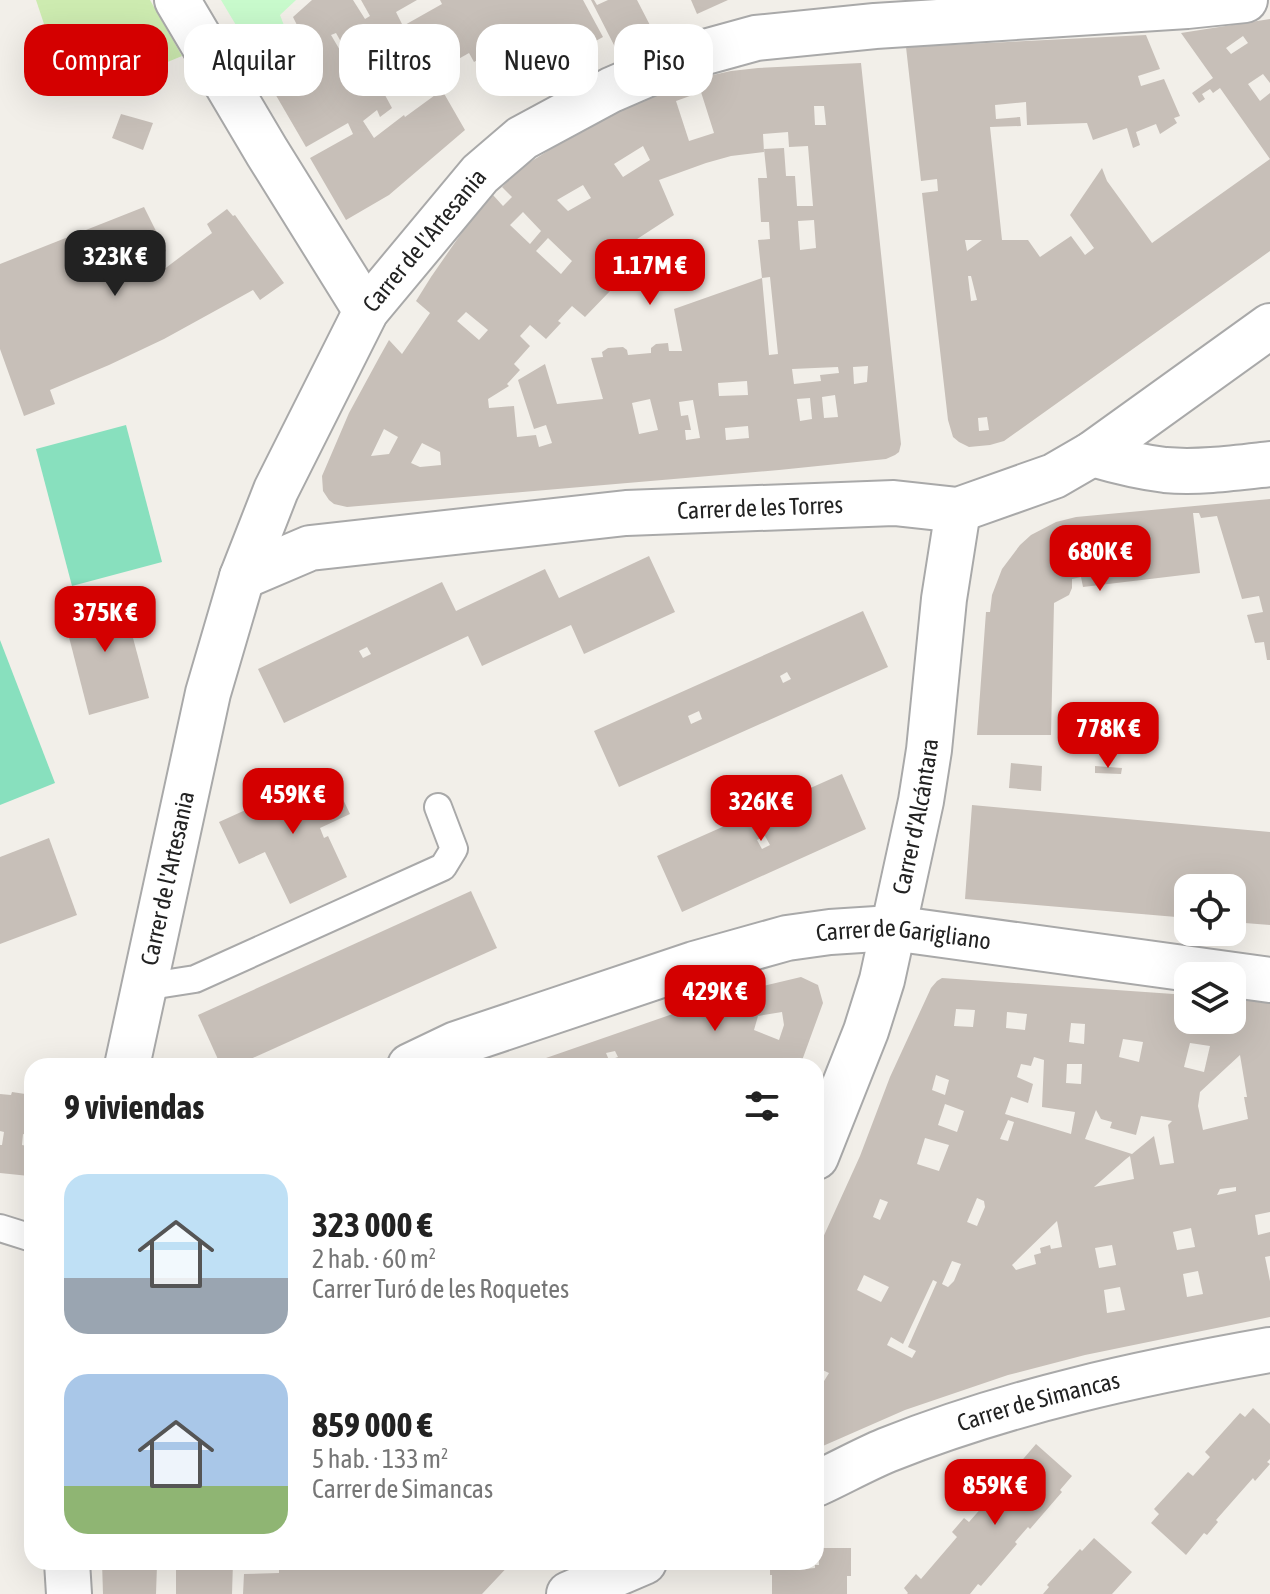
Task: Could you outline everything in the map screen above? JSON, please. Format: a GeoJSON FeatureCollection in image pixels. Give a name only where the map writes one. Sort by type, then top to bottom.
{"type":"FeatureCollection","features":[{"type":"Feature","properties":{"kind":"street"},"geometry":{"type":"LineString","coordinates":[[177,0],[366,311]]}},
{"type":"Feature","properties":{"kind":"street","name":"Carrer de l'Artesania"},"geometry":{"type":"LineString","coordinates":[[129,1058],[208,693],[242,577],[276,490],[366,311],[480,174],[522,138],[611,90],[687,57],[756,38],[1245,0]]}},
{"type":"Feature","properties":{"kind":"street","name":"Carrer de les Torres"},"geometry":{"type":"LineString","coordinates":[[242,577],[310,548],[626,513],[894,503],[958,510],[1054,476],[1092,454],[1270,326]]}},
{"type":"Feature","properties":{"kind":"street"},"geometry":{"type":"LineString","coordinates":[[1092,454],[1130,465],[1167,470],[1270,464]]}},
{"type":"Feature","properties":{"kind":"street","name":"Carrer d'Alcántara"},"geometry":{"type":"LineString","coordinates":[[824,1137],[866,1031],[882,980],[923,789],[944,599],[958,510]]}},
{"type":"Feature","properties":{"kind":"street","name":"Carrer de Garigliano"},"geometry":{"type":"LineString","coordinates":[[427,1058],[456,1044],[694,964],[787,938],[830,932],[892,928],[1270,980]]}},
{"type":"Feature","properties":{"kind":"street","name":"Carrer de Simancas"},"geometry":{"type":"LineString","coordinates":[[824,1480],[885,1451],[982,1417],[1068,1392],[1270,1350]]}},
{"type":"Feature","properties":{"kind":"street"},"geometry":{"type":"LineString","coordinates":[[68,1570],[69,1594]]}},
{"type":"Feature","properties":{"kind":"street"},"geometry":{"type":"LineString","coordinates":[[555,1594],[572,1570]]}},
{"type":"Feature","properties":{"kind":"street"},"geometry":{"type":"LineString","coordinates":[[569,1594],[625,1570]]}},
{"type":"Feature","properties":{"kind":"lane"},"geometry":{"type":"LineString","coordinates":[[145,984],[195,979],[443,867],[454,849],[438,807]]}},
{"type":"Feature","properties":{"kind":"lane"},"geometry":{"type":"LineString","coordinates":[[1,1233],[24,1237]]}},
{"type":"Feature","properties":{"kind":"green space"},"geometry":{"type":"Polygon","coordinates":[[[36,0],[150,0],[164,24],[44,24],[36,0]]]}},
{"type":"Feature","properties":{"kind":"green space"},"geometry":{"type":"Polygon","coordinates":[[[221,0],[296,0],[280,15],[283,24],[235,24],[221,0]]]}},
{"type":"Feature","properties":{"kind":"green space"},"geometry":{"type":"Polygon","coordinates":[[[168,32],[182,56],[168,62],[168,32]]]}},
{"type":"Feature","properties":{"kind":"green space"},"geometry":{"type":"Polygon","coordinates":[[[126,425],[162,562],[72,586],[36,449],[126,425]]]}},
{"type":"Feature","properties":{"kind":"green space"},"geometry":{"type":"Polygon","coordinates":[[[0,640],[55,783],[0,805],[0,640]]]}},
{"type":"Feature","properties":{"kind":"building"},"geometry":{"type":"Polygon","coordinates":[[[312,0],[353,0],[365,19],[370,16],[361,0],[417,0],[396,12],[402,24],[339,24],[339,38],[336,33],[331,35],[339,49],[339,96],[386,96],[392,108],[380,117],[377,110],[363,121],[374,138],[434,96],[445,96],[465,130],[389,195],[346,220],[310,158],[353,134],[348,123],[306,147],[276,96],[323,96],[323,24],[296,24],[293,17],[312,0]]]}},
{"type":"Feature","properties":{"kind":"building"},"geometry":{"type":"Polygon","coordinates":[[[440,0],[583,0],[596,24],[476,24],[476,61],[469,53],[460,58],[460,24],[407,24],[442,4],[440,0]]]}},
{"type":"Feature","properties":{"kind":"building"},"geometry":{"type":"Polygon","coordinates":[[[591,0],[597,5],[608,0],[637,0],[649,24],[614,24],[614,45],[591,0]]]}},
{"type":"Feature","properties":{"kind":"building"},"geometry":{"type":"Polygon","coordinates":[[[691,0],[728,0],[697,14],[691,0]]]}},
{"type":"Feature","properties":{"kind":"building"},"geometry":{"type":"Polygon","coordinates":[[[1270,19],[1270,83],[1263,74],[1248,84],[1260,101],[1270,93],[1270,159],[1220,88],[1213,93],[1210,89],[1202,94],[1205,99],[1199,103],[1192,93],[1213,78],[1181,33],[1270,19]],[[1243,36],[1226,48],[1231,54],[1248,43],[1243,36]]]}},
{"type":"Feature","properties":{"kind":"building"},"geometry":{"type":"Polygon","coordinates":[[[1146,35],[1160,69],[1138,76],[1141,86],[1164,79],[1180,116],[1174,118],[1177,123],[1160,134],[1156,124],[1136,132],[1140,145],[1133,148],[1127,128],[1093,140],[1087,123],[1027,125],[1026,102],[995,105],[996,119],[1020,117],[1021,126],[990,127],[1002,240],[1028,240],[1040,257],[1071,236],[1085,255],[1094,248],[1070,215],[1102,168],[1107,181],[1152,243],[1270,159],[1270,251],[1004,441],[969,447],[959,442],[953,437],[948,420],[922,193],[938,191],[937,179],[921,181],[906,47],[1146,35]],[[965,240],[967,251],[982,240],[965,240]],[[968,276],[971,301],[977,300],[971,276],[968,276]],[[987,417],[978,418],[979,431],[989,430],[987,417]]]}},
{"type":"Feature","properties":{"kind":"building"},"geometry":{"type":"Polygon","coordinates":[[[861,63],[901,444],[899,452],[886,459],[779,470],[347,507],[329,500],[323,491],[322,476],[349,413],[389,340],[402,354],[430,313],[416,301],[465,228],[493,195],[503,206],[512,197],[502,187],[524,166],[623,103],[642,96],[690,96],[676,101],[689,141],[714,133],[702,96],[713,96],[713,75],[731,71],[861,63]],[[814,106],[815,125],[826,125],[824,106],[814,106]],[[788,132],[763,134],[764,152],[731,156],[659,180],[674,215],[611,256],[615,260],[599,277],[611,290],[585,317],[572,306],[546,339],[530,325],[520,336],[530,346],[514,364],[520,370],[507,384],[509,386],[488,399],[489,408],[514,406],[517,437],[536,435],[539,447],[552,443],[546,425],[534,429],[518,380],[545,364],[557,404],[603,399],[591,358],[603,357],[602,352],[608,348],[623,347],[628,355],[651,353],[651,348],[656,344],[668,343],[669,351],[682,351],[674,309],[762,278],[758,240],[770,239],[769,222],[761,222],[758,178],[767,178],[764,149],[784,148],[786,176],[795,176],[797,206],[813,206],[808,146],[789,147],[788,132]],[[643,146],[614,164],[623,177],[650,160],[643,146]],[[583,185],[557,200],[568,211],[591,198],[583,185]],[[523,212],[510,225],[530,244],[541,231],[523,212]],[[814,220],[798,221],[800,250],[816,248],[814,220]],[[548,238],[536,251],[561,274],[572,261],[548,238]],[[770,277],[762,278],[769,355],[778,354],[770,277]],[[466,312],[457,321],[479,340],[488,330],[466,312]],[[868,366],[853,367],[854,384],[867,382],[868,366]],[[838,367],[792,369],[794,384],[821,381],[820,375],[839,373],[838,367]],[[747,381],[718,383],[719,396],[748,395],[747,381]],[[835,395],[822,397],[824,418],[838,417],[835,395]],[[810,398],[797,399],[800,421],[812,419],[810,398]],[[650,399],[632,403],[639,434],[658,430],[650,399]],[[693,400],[679,402],[681,416],[688,415],[691,430],[685,430],[686,440],[700,438],[693,400]],[[748,426],[725,428],[726,440],[749,438],[748,426]],[[384,429],[371,456],[389,454],[398,437],[384,429]],[[422,443],[411,463],[420,467],[441,465],[440,452],[422,443]]]}},
{"type":"Feature","properties":{"kind":"building"},"geometry":{"type":"Polygon","coordinates":[[[121,114],[153,123],[143,150],[112,138],[121,114]]]}},
{"type":"Feature","properties":{"kind":"building"},"geometry":{"type":"Polygon","coordinates":[[[144,207],[166,251],[155,257],[163,270],[212,233],[207,224],[227,209],[235,215],[284,283],[260,300],[253,290],[164,339],[50,390],[55,404],[24,416],[0,349],[0,264],[144,207]]]}},
{"type":"Feature","properties":{"kind":"building"},"geometry":{"type":"Polygon","coordinates":[[[1270,499],[1270,660],[1267,660],[1264,642],[1255,643],[1247,615],[1263,612],[1259,596],[1242,599],[1217,516],[1201,518],[1199,513],[1193,513],[1200,573],[1083,587],[1081,577],[1072,579],[1069,595],[1054,603],[1051,735],[977,735],[986,612],[990,612],[992,595],[1002,569],[1031,535],[1056,522],[1076,517],[1270,499]]]}},
{"type":"Feature","properties":{"kind":"building"},"geometry":{"type":"Polygon","coordinates":[[[649,556],[675,612],[584,654],[571,625],[482,666],[468,636],[284,723],[258,669],[442,582],[456,611],[545,569],[559,598],[649,556]],[[367,647],[359,651],[363,658],[371,654],[367,647]]]}},
{"type":"Feature","properties":{"kind":"building"},"geometry":{"type":"Polygon","coordinates":[[[121,593],[149,698],[89,715],[62,610],[121,593]]]}},
{"type":"Feature","properties":{"kind":"building"},"geometry":{"type":"Polygon","coordinates":[[[863,611],[888,667],[619,787],[594,731],[863,611]],[[787,672],[780,676],[783,683],[791,679],[787,672]],[[699,711],[688,716],[691,724],[702,719],[699,711]]]}},
{"type":"Feature","properties":{"kind":"building"},"geometry":{"type":"Polygon","coordinates":[[[1011,763],[1042,766],[1041,791],[1009,788],[1011,763]]]}},
{"type":"Feature","properties":{"kind":"building"},"geometry":{"type":"Polygon","coordinates":[[[1095,766],[1122,768],[1121,774],[1095,773],[1095,766]]]}},
{"type":"Feature","properties":{"kind":"building"},"geometry":{"type":"Polygon","coordinates":[[[330,772],[350,814],[320,828],[324,838],[328,836],[347,877],[290,904],[265,852],[239,864],[219,822],[330,772]]]}},
{"type":"Feature","properties":{"kind":"building"},"geometry":{"type":"Polygon","coordinates":[[[842,774],[866,829],[682,912],[657,856],[842,774]],[[765,836],[757,840],[762,849],[770,845],[765,836]]]}},
{"type":"Feature","properties":{"kind":"building"},"geometry":{"type":"Polygon","coordinates":[[[972,805],[1270,832],[1270,925],[1246,923],[1246,874],[1174,874],[1174,917],[965,899],[972,805]]]}},
{"type":"Feature","properties":{"kind":"building"},"geometry":{"type":"Polygon","coordinates":[[[49,838],[77,915],[0,944],[0,857],[49,838]]]}},
{"type":"Feature","properties":{"kind":"building"},"geometry":{"type":"Polygon","coordinates":[[[471,891],[497,948],[253,1058],[217,1058],[198,1015],[471,891]]]}},
{"type":"Feature","properties":{"kind":"building"},"geometry":{"type":"Polygon","coordinates":[[[801,977],[818,985],[823,1003],[803,1058],[615,1058],[618,1057],[615,1051],[606,1053],[608,1058],[546,1058],[733,993],[801,977]],[[782,1012],[758,1016],[754,1030],[779,1040],[784,1025],[782,1012]]]}},
{"type":"Feature","properties":{"kind":"building"},"geometry":{"type":"Polygon","coordinates":[[[942,978],[1174,994],[1174,1034],[1246,1034],[1246,999],[1270,1000],[1270,1212],[1255,1215],[1258,1235],[1270,1232],[1270,1256],[1265,1257],[1270,1281],[1270,1317],[1085,1355],[1008,1375],[905,1410],[824,1445],[824,1381],[829,1373],[824,1371],[824,1235],[860,1156],[890,1077],[931,988],[942,978]],[[956,1009],[954,1026],[973,1027],[975,1010],[956,1009]],[[1007,1012],[1006,1028],[1025,1030],[1027,1014],[1007,1012]],[[1071,1023],[1069,1042],[1084,1044],[1085,1024],[1071,1023]],[[1123,1039],[1119,1057],[1139,1062],[1143,1042],[1123,1039]],[[1190,1043],[1184,1067],[1204,1072],[1210,1046],[1190,1043]],[[1240,1055],[1200,1092],[1198,1106],[1203,1130],[1248,1119],[1240,1055]],[[1034,1057],[1031,1066],[1021,1064],[1017,1077],[1033,1084],[1028,1103],[1011,1097],[1005,1114],[1071,1134],[1075,1112],[1042,1107],[1044,1060],[1034,1057]],[[1067,1064],[1066,1083],[1081,1084],[1082,1064],[1067,1064]],[[936,1075],[932,1090],[945,1095],[949,1080],[936,1075]],[[945,1104],[938,1125],[957,1132],[964,1111],[945,1104]],[[1096,1110],[1085,1139],[1132,1154],[1154,1136],[1160,1165],[1174,1163],[1168,1125],[1172,1121],[1141,1116],[1136,1135],[1110,1128],[1112,1122],[1101,1119],[1096,1110]],[[1008,1120],[1000,1139],[1008,1141],[1014,1122],[1008,1120]],[[925,1138],[917,1164],[939,1171],[949,1145],[925,1138]],[[1130,1156],[1126,1159],[1094,1187],[1134,1179],[1130,1156]],[[1236,1187],[1220,1189],[1217,1195],[1236,1191],[1236,1187]],[[977,1198],[967,1222],[977,1226],[985,1207],[984,1201],[977,1198]],[[880,1199],[873,1217],[880,1220],[888,1202],[880,1199]],[[1057,1221],[1012,1265],[1016,1270],[1036,1264],[1034,1255],[1041,1253],[1040,1248],[1050,1245],[1051,1249],[1062,1247],[1057,1221]],[[1191,1228],[1173,1232],[1177,1250],[1195,1247],[1191,1228]],[[1112,1245],[1095,1248],[1099,1268],[1116,1265],[1112,1245]],[[952,1261],[942,1284],[948,1287],[961,1264],[952,1261]],[[1198,1271],[1183,1274],[1187,1297],[1203,1294],[1198,1271]],[[864,1275],[857,1290],[881,1302],[889,1287],[864,1275]],[[933,1280],[903,1344],[891,1337],[887,1345],[912,1358],[916,1351],[908,1347],[937,1282],[933,1280]],[[1120,1287],[1104,1290],[1107,1313],[1125,1310],[1120,1287]]]}},
{"type":"Feature","properties":{"kind":"building"},"geometry":{"type":"Polygon","coordinates":[[[12,1092],[24,1094],[24,1175],[0,1173],[0,1145],[4,1132],[0,1131],[0,1094],[11,1095],[12,1092]]]}},
{"type":"Feature","properties":{"kind":"building"},"geometry":{"type":"Polygon","coordinates":[[[1253,1408],[1270,1424],[1270,1459],[1267,1462],[1270,1464],[1255,1481],[1253,1478],[1216,1520],[1218,1522],[1207,1535],[1204,1533],[1186,1555],[1151,1523],[1159,1514],[1154,1509],[1188,1472],[1193,1476],[1210,1457],[1205,1452],[1240,1413],[1245,1417],[1253,1408]]]}},
{"type":"Feature","properties":{"kind":"building"},"geometry":{"type":"Polygon","coordinates":[[[1036,1444],[1072,1476],[1060,1490],[1062,1492],[1015,1542],[1017,1544],[981,1586],[978,1584],[970,1594],[907,1594],[904,1588],[916,1574],[921,1579],[957,1537],[952,1532],[964,1518],[969,1522],[1007,1479],[1001,1475],[1014,1461],[1018,1465],[1036,1444]]]}},
{"type":"Feature","properties":{"kind":"building"},"geometry":{"type":"Polygon","coordinates":[[[1094,1538],[1132,1572],[1112,1594],[1043,1594],[1049,1587],[1047,1585],[1094,1538]]]}},
{"type":"Feature","properties":{"kind":"building"},"geometry":{"type":"Polygon","coordinates":[[[824,1548],[851,1548],[851,1576],[847,1576],[847,1594],[772,1594],[770,1570],[824,1570],[824,1548]]]}},
{"type":"Feature","properties":{"kind":"building"},"geometry":{"type":"Polygon","coordinates":[[[102,1570],[157,1570],[156,1594],[103,1594],[102,1570]]]}},
{"type":"Feature","properties":{"kind":"building"},"geometry":{"type":"Polygon","coordinates":[[[176,1570],[233,1570],[232,1594],[176,1594],[176,1570]]]}},
{"type":"Feature","properties":{"kind":"building"},"geometry":{"type":"Polygon","coordinates":[[[279,1570],[504,1570],[482,1594],[243,1594],[244,1574],[279,1573],[279,1570]]]}}]}
